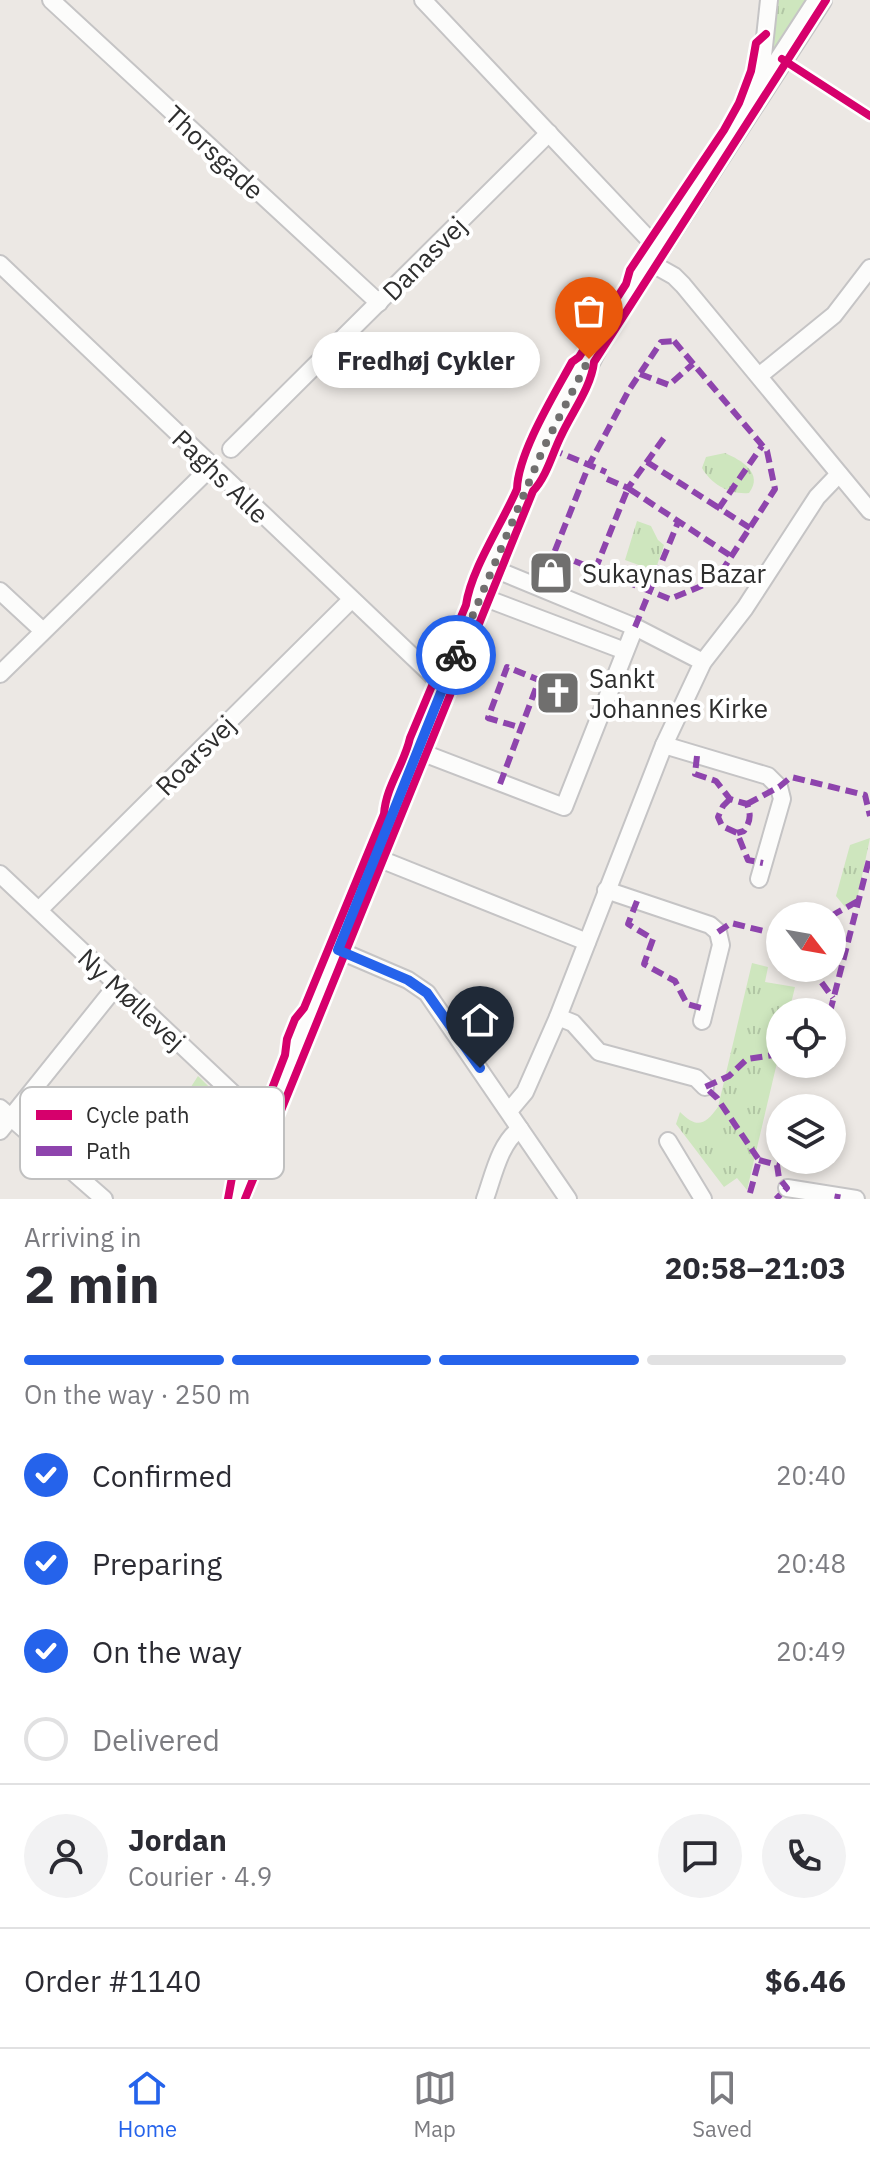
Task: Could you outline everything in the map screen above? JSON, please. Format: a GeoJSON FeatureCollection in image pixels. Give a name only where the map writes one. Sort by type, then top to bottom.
{"type":"FeatureCollection","features":[{"type":"Feature","properties":{"kind":"street","name":"Thorsgade"},"geometry":{"type":"LineString","coordinates":[[51,0],[379,303]]}},
{"type":"Feature","properties":{"kind":"street"},"geometry":{"type":"LineString","coordinates":[[423,0],[549,133],[683,285],[870,511]]}},
{"type":"Feature","properties":{"kind":"street"},"geometry":{"type":"LineString","coordinates":[[751,105],[763,56],[769,0]]}},
{"type":"Feature","properties":{"kind":"street"},"geometry":{"type":"LineString","coordinates":[[281,1087],[480,596],[544,447],[599,341],[820,0]]}},
{"type":"Feature","properties":{"kind":"street","name":"Danasvej"},"geometry":{"type":"LineString","coordinates":[[231,449],[549,133]]}},
{"type":"Feature","properties":{"kind":"street","name":"Paghs Alle"},"geometry":{"type":"LineString","coordinates":[[0,264],[433,676],[448,678]]}},
{"type":"Feature","properties":{"kind":"street"},"geometry":{"type":"LineString","coordinates":[[759,376],[834,315],[870,268]]}},
{"type":"Feature","properties":{"kind":"street"},"geometry":{"type":"LineString","coordinates":[[0,674],[211,467]]}},
{"type":"Feature","properties":{"kind":"street"},"geometry":{"type":"LineString","coordinates":[[509,1111],[525,1092],[558,1017],[664,745],[703,662],[745,608],[817,497],[839,474]]}},
{"type":"Feature","properties":{"kind":"street"},"geometry":{"type":"LineString","coordinates":[[492,568],[635,627],[703,662]]}},
{"type":"Feature","properties":{"kind":"street"},"geometry":{"type":"LineString","coordinates":[[0,591],[43,631]]}},
{"type":"Feature","properties":{"kind":"street"},"geometry":{"type":"LineString","coordinates":[[480,596],[625,651]]}},
{"type":"Feature","properties":{"kind":"street","name":"Roarsvej"},"geometry":{"type":"LineString","coordinates":[[39,910],[351,600]]}},
{"type":"Feature","properties":{"kind":"street"},"geometry":{"type":"LineString","coordinates":[[418,751],[564,807],[635,627]]}},
{"type":"Feature","properties":{"kind":"street"},"geometry":{"type":"LineString","coordinates":[[664,745],[768,776],[779,787],[782,799],[759,879]]}},
{"type":"Feature","properties":{"kind":"street"},"geometry":{"type":"LineString","coordinates":[[375,857],[587,942]]}},
{"type":"Feature","properties":{"kind":"street","name":"Ny Møllevej"},"geometry":{"type":"LineString","coordinates":[[0,874],[226,1087]]}},
{"type":"Feature","properties":{"kind":"street"},"geometry":{"type":"LineString","coordinates":[[606,890],[710,925],[718,932],[721,945],[702,1021]]}},
{"type":"Feature","properties":{"kind":"street"},"geometry":{"type":"LineString","coordinates":[[338,950],[408,980],[427,993],[568,1199]]}},
{"type":"Feature","properties":{"kind":"street"},"geometry":{"type":"LineString","coordinates":[[30,1087],[117,985]]}},
{"type":"Feature","properties":{"kind":"street"},"geometry":{"type":"LineString","coordinates":[[558,1017],[573,1023],[599,1052],[696,1078],[705,1087]]}},
{"type":"Feature","properties":{"kind":"street"},"geometry":{"type":"LineString","coordinates":[[20,1099],[4,1118],[20,1131]]}},
{"type":"Feature","properties":{"kind":"street"},"geometry":{"type":"LineString","coordinates":[[485,1199],[504,1150],[513,1133],[520,1129]]}},
{"type":"Feature","properties":{"kind":"street"},"geometry":{"type":"LineString","coordinates":[[668,1141],[703,1199]]}},
{"type":"Feature","properties":{"kind":"street"},"geometry":{"type":"LineString","coordinates":[[79,1179],[104,1199]]}},
{"type":"Feature","properties":{"kind":"street"},"geometry":{"type":"LineString","coordinates":[[238,1199],[246,1179]]}},
{"type":"Feature","properties":{"kind":"street"},"geometry":{"type":"LineString","coordinates":[[787,1188],[856,1199]]}},
{"type":"Feature","properties":{"kind":"green space"},"geometry":{"type":"Polygon","coordinates":[[[775,0],[815,0],[778,56],[774,48],[775,0]]]}},
{"type":"Feature","properties":{"kind":"green space"},"geometry":{"type":"Polygon","coordinates":[[[725,453],[744,463],[752,473],[753,486],[749,493],[722,487],[710,479],[702,468],[706,457],[725,453]]]}},
{"type":"Feature","properties":{"kind":"green space"},"geometry":{"type":"Polygon","coordinates":[[[637,521],[651,526],[664,545],[655,571],[625,560],[637,521]]]}},
{"type":"Feature","properties":{"kind":"green space"},"geometry":{"type":"Polygon","coordinates":[[[870,838],[857,900],[846,906],[846,902],[841,902],[836,896],[850,845],[870,838]]]}},
{"type":"Feature","properties":{"kind":"green space"},"geometry":{"type":"Polygon","coordinates":[[[752,963],[766,966],[765,982],[795,987],[792,998],[766,998],[766,1078],[773,1078],[770,1094],[766,1094],[766,1109],[747,1190],[737,1178],[724,1187],[676,1124],[680,1112],[691,1121],[700,1123],[718,1107],[752,963]]]}},
{"type":"Feature","properties":{"kind":"green space"},"geometry":{"type":"Polygon","coordinates":[[[198,1076],[209,1087],[191,1087],[198,1076]]]}},
{"type":"Feature","properties":{"kind":"marked path"},"geometry":{"type":"LineString","coordinates":[[674,341],[767,451],[775,489],[716,580],[670,599],[554,553],[589,465],[629,390],[661,342],[674,341]]}},
{"type":"Feature","properties":{"kind":"marked path"},"geometry":{"type":"LineString","coordinates":[[640,374],[669,385],[693,364]]}},
{"type":"Feature","properties":{"kind":"marked path"},"geometry":{"type":"LineString","coordinates":[[607,479],[628,488],[664,438]]}},
{"type":"Feature","properties":{"kind":"marked path"},"geometry":{"type":"LineString","coordinates":[[750,528],[719,508],[762,446]]}},
{"type":"Feature","properties":{"kind":"marked path"},"geometry":{"type":"LineString","coordinates":[[551,449],[606,472]]}},
{"type":"Feature","properties":{"kind":"marked path"},"geometry":{"type":"LineString","coordinates":[[647,462],[719,508]]}},
{"type":"Feature","properties":{"kind":"marked path"},"geometry":{"type":"LineString","coordinates":[[595,570],[628,488],[731,556]]}},
{"type":"Feature","properties":{"kind":"marked path"},"geometry":{"type":"LineString","coordinates":[[635,627],[679,520]]}},
{"type":"Feature","properties":{"kind":"marked path"},"geometry":{"type":"LineString","coordinates":[[500,784],[539,680],[507,667],[488,718],[522,728]]}},
{"type":"Feature","properties":{"kind":"marked path"},"geometry":{"type":"LineString","coordinates":[[697,756],[695,774],[716,781],[730,799],[747,804],[749,821],[744,831],[737,833]]}},
{"type":"Feature","properties":{"kind":"marked path"},"geometry":{"type":"LineString","coordinates":[[747,804],[791,777],[865,795],[870,816]]}},
{"type":"Feature","properties":{"kind":"marked path"},"geometry":{"type":"LineString","coordinates":[[730,799],[718,817],[722,826],[737,833],[748,860],[763,863]]}},
{"type":"Feature","properties":{"kind":"marked path"},"geometry":{"type":"LineString","coordinates":[[834,998],[870,856]]}},
{"type":"Feature","properties":{"kind":"marked path"},"geometry":{"type":"LineString","coordinates":[[637,901],[628,924],[653,939],[644,964],[675,981],[687,1004],[705,1009]]}},
{"type":"Feature","properties":{"kind":"marked path"},"geometry":{"type":"LineString","coordinates":[[846,908],[858,901]]}},
{"type":"Feature","properties":{"kind":"marked path"},"geometry":{"type":"LineString","coordinates":[[718,932],[731,923],[766,932]]}},
{"type":"Feature","properties":{"kind":"marked path"},"geometry":{"type":"LineString","coordinates":[[821,982],[833,998]]}},
{"type":"Feature","properties":{"kind":"marked path"},"geometry":{"type":"LineString","coordinates":[[750,1193],[759,1160],[717,1098],[705,1087],[729,1076],[747,1059],[766,1056]]}},
{"type":"Feature","properties":{"kind":"marked path"},"geometry":{"type":"LineString","coordinates":[[759,1160],[777,1165],[779,1178],[787,1188],[776,1199]]}},
{"type":"Feature","properties":{"kind":"marked path"},"geometry":{"type":"LineString","coordinates":[[837,1199],[838,1194]]}},
{"type":"Feature","properties":{"kind":"cycle path"},"geometry":{"type":"LineString","coordinates":[[284,1103],[533,491],[546,472],[585,391],[594,362],[826,0]]}},
{"type":"Feature","properties":{"kind":"cycle path"},"geometry":{"type":"LineString","coordinates":[[273,1087],[285,1055],[287,1039],[295,1019],[304,1008],[384,814],[392,785],[466,605],[474,577],[517,489],[530,442],[572,362],[579,357],[626,284],[630,270],[724,130],[739,103],[751,71],[756,43],[766,34]]}},
{"type":"Feature","properties":{"kind":"cycle path"},"geometry":{"type":"LineString","coordinates":[[782,59],[870,116]]}},
{"type":"Feature","properties":{"kind":"cycle path"},"geometry":{"type":"LineString","coordinates":[[228,1199],[232,1179]]}},
{"type":"Feature","properties":{"kind":"cycle path"},"geometry":{"type":"LineString","coordinates":[[245,1199],[253,1179]]}},
{"type":"Feature","properties":{"kind":"way so far"},"geometry":{"type":"LineString","coordinates":[[456,655],[544,447],[589,359]]}},
{"type":"Feature","properties":{"kind":"place","name":"Fredhøj Cykler"},"geometry":{"type":"Point","coordinates":[589,359]}},
{"type":"Feature","properties":{"kind":"place","name":"Sukaynas Bazar"},"geometry":{"type":"Point","coordinates":[551,573]}},
{"type":"Feature","properties":{"kind":"place","name":"Sankt Johannes Kirke"},"geometry":{"type":"Point","coordinates":[558,693]}},
{"type":"Feature","properties":{"kind":"route"},"geometry":{"type":"LineString","coordinates":[[456,655],[338,950],[408,980],[427,993],[480,1068]]}}]}
